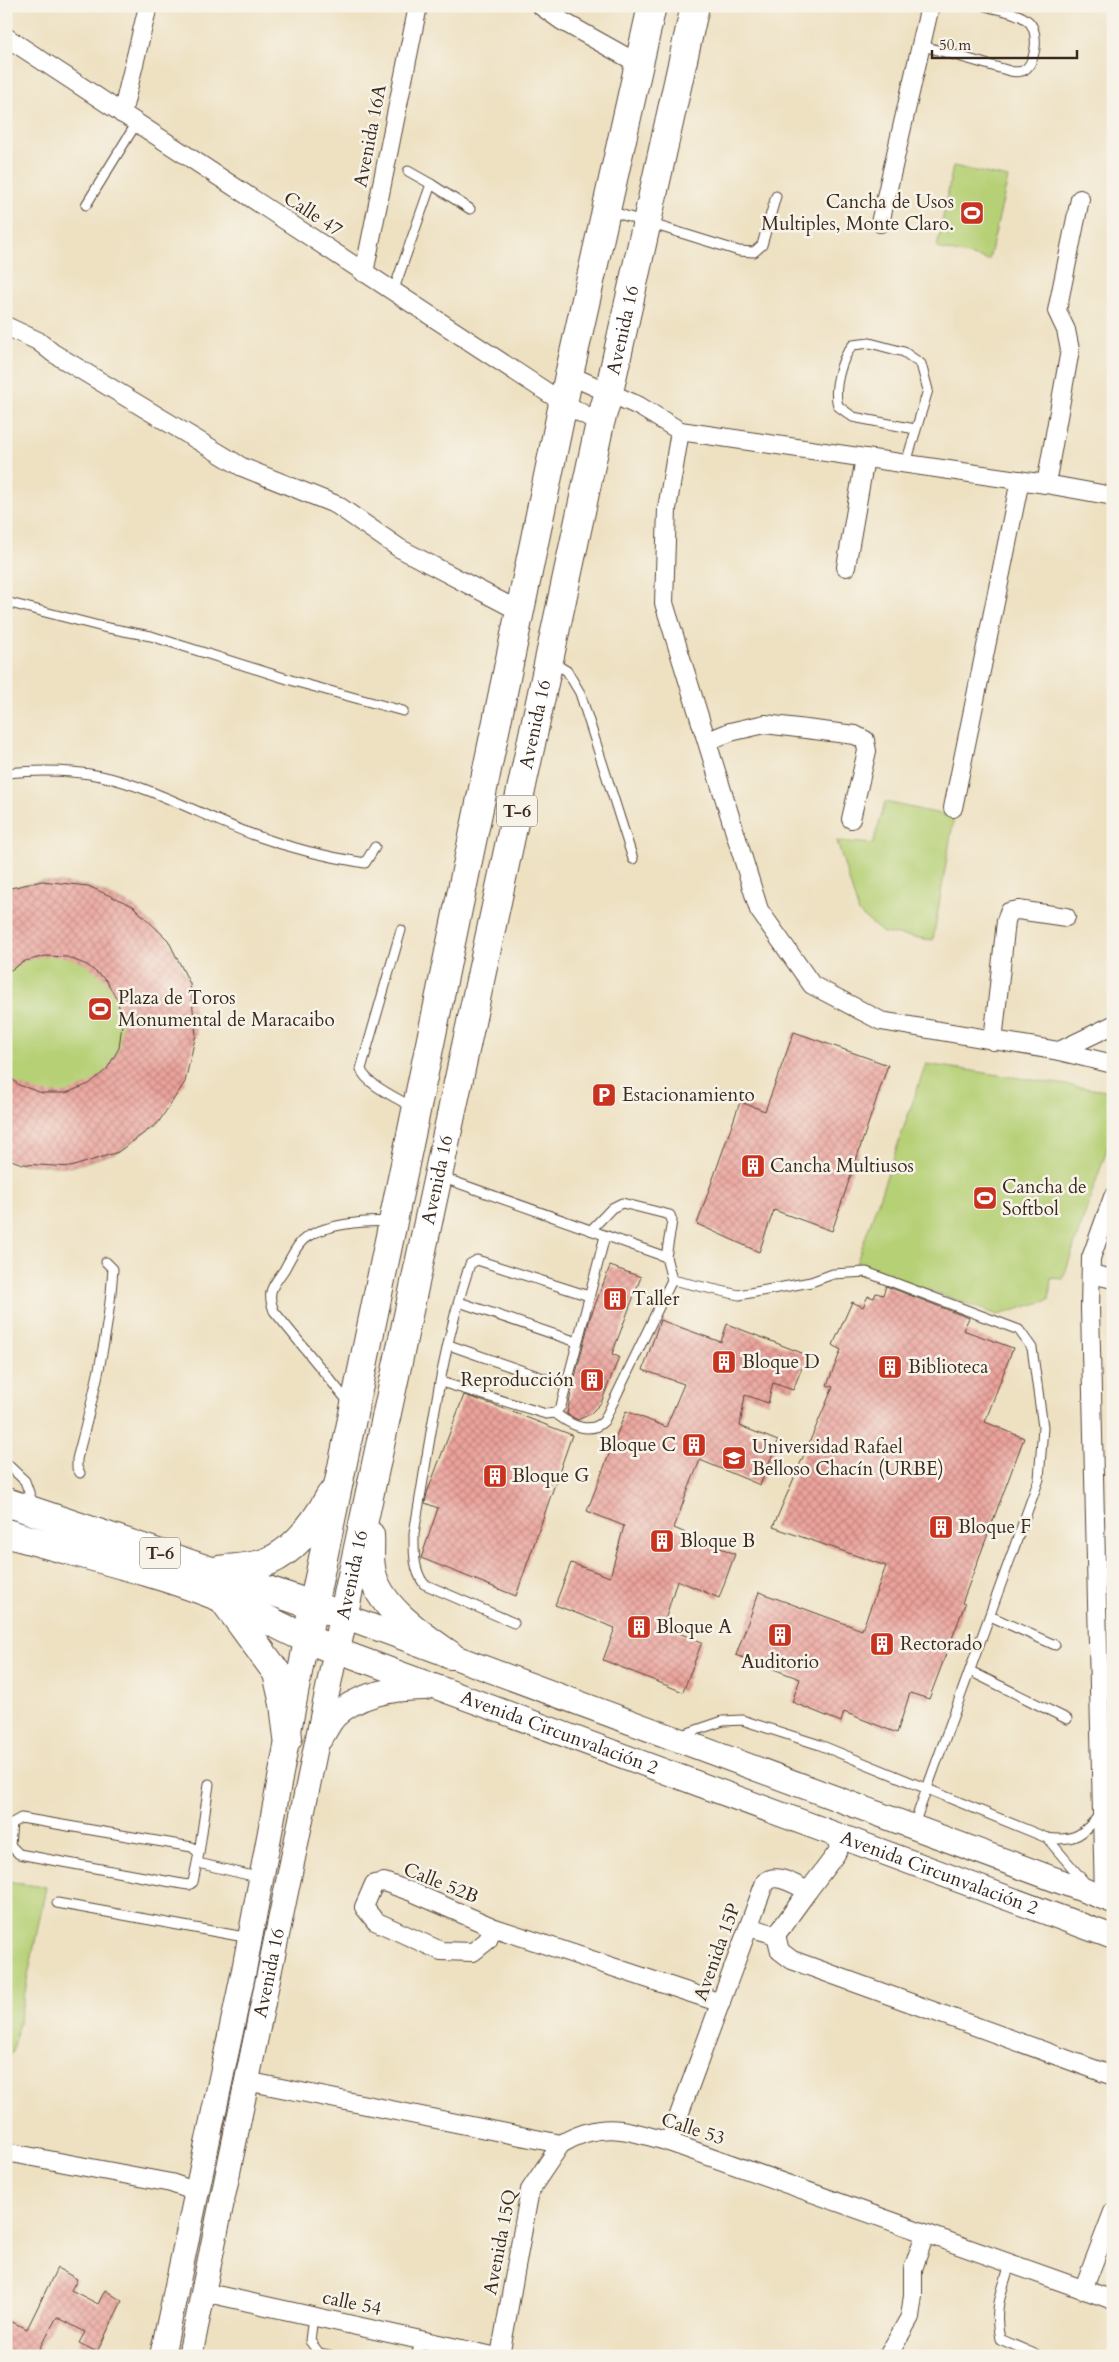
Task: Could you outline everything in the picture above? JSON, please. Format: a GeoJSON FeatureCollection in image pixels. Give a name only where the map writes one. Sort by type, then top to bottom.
{"type":"FeatureCollection","features":[{"type":"Feature","properties":{"kind":"highway","name":"Avenida 16"},"geometry":{"type":"LineString","coordinates":[[306,1640],[565,404],[569,375],[652,6]]}},
{"type":"Feature","properties":{"kind":"highway","name":"Avenida 16"},"geometry":{"type":"LineString","coordinates":[[336,1650],[600,423],[609,392],[695,6]]}},
{"type":"Feature","properties":{"kind":"highway"},"geometry":{"type":"LineString","coordinates":[[212,1571],[261,1564],[290,1547],[306,1533],[321,1513],[339,1480]]}},
{"type":"Feature","properties":{"kind":"highway"},"geometry":{"type":"LineString","coordinates":[[370,1492],[371,1568],[383,1596],[410,1627],[450,1655]]}},
{"type":"Feature","properties":{"kind":"highway","name":"Avenida Circunvalación 2"},"geometry":{"type":"LineString","coordinates":[[6,1502],[344,1616]]}},
{"type":"Feature","properties":{"kind":"highway","name":"Avenida Circunvalación 2"},"geometry":{"type":"LineString","coordinates":[[6,1532],[137,1568],[223,1599],[306,1640],[336,1650]]}},
{"type":"Feature","properties":{"kind":"highway"},"geometry":{"type":"LineString","coordinates":[[223,1599],[277,1673],[284,1704],[288,1738]]}},
{"type":"Feature","properties":{"kind":"main road","name":"Avenida Circunvalación 2"},"geometry":{"type":"LineString","coordinates":[[344,1616],[1104,1898]]}},
{"type":"Feature","properties":{"kind":"main road","name":"Avenida 16"},"geometry":{"type":"LineString","coordinates":[[162,2356],[250,1938],[306,1640]]}},
{"type":"Feature","properties":{"kind":"main road","name":"Avenida Circunvalación 2"},"geometry":{"type":"LineString","coordinates":[[336,1650],[1113,1937]]}},
{"type":"Feature","properties":{"kind":"main road","name":"Avenida 16"},"geometry":{"type":"LineString","coordinates":[[190,2356],[336,1650]]}},
{"type":"Feature","properties":{"kind":"main road"},"geometry":{"type":"LineString","coordinates":[[316,1744],[336,1716],[364,1697],[400,1688],[438,1688]]}},
{"type":"Feature","properties":{"kind":"street"},"geometry":{"type":"LineString","coordinates":[[129,119],[148,6]]}},
{"type":"Feature","properties":{"kind":"street","name":"Avenida 16A"},"geometry":{"type":"LineString","coordinates":[[364,273],[418,6]]}},
{"type":"Feature","properties":{"kind":"street"},"geometry":{"type":"LineString","coordinates":[[541,6],[562,21],[639,64]]}},
{"type":"Feature","properties":{"kind":"street"},"geometry":{"type":"LineString","coordinates":[[880,223],[930,6]]}},
{"type":"Feature","properties":{"kind":"street","name":"Calle 47"},"geometry":{"type":"LineString","coordinates":[[6,37],[565,404],[600,423]]}},
{"type":"Feature","properties":{"kind":"street"},"geometry":{"type":"LineString","coordinates":[[1046,484],[1070,350],[1066,330],[1057,311],[1080,199]]}},
{"type":"Feature","properties":{"kind":"street"},"geometry":{"type":"LineString","coordinates":[[6,326],[38,341],[53,353],[242,467],[337,505],[399,548],[521,612]]}},
{"type":"Feature","properties":{"kind":"street"},"geometry":{"type":"LineString","coordinates":[[569,375],[639,406],[680,431],[1020,480],[1113,496]]}},
{"type":"Feature","properties":{"kind":"street"},"geometry":{"type":"LineString","coordinates":[[680,431],[667,509],[664,603],[759,910],[812,985],[881,1022],[1059,1051],[1113,1064]]}},
{"type":"Feature","properties":{"kind":"street"},"geometry":{"type":"LineString","coordinates":[[846,566],[866,458]]}},
{"type":"Feature","properties":{"kind":"street"},"geometry":{"type":"LineString","coordinates":[[953,808],[1020,480]]}},
{"type":"Feature","properties":{"kind":"street"},"geometry":{"type":"LineString","coordinates":[[708,741],[730,732],[765,724],[855,735],[864,740],[867,751],[851,819]]}},
{"type":"Feature","properties":{"kind":"street"},"geometry":{"type":"LineString","coordinates":[[993,1041],[1006,921],[1009,912],[1018,910],[1066,917]]}},
{"type":"Feature","properties":{"kind":"street"},"geometry":{"type":"LineString","coordinates":[[1059,1051],[1113,1025]]}},
{"type":"Feature","properties":{"kind":"street"},"geometry":{"type":"LineString","coordinates":[[1104,1898],[1090,1308],[1091,1258],[1113,1197]]}},
{"type":"Feature","properties":{"kind":"street"},"geometry":{"type":"LineString","coordinates":[[1091,1274],[1113,1280]]}},
{"type":"Feature","properties":{"kind":"street"},"geometry":{"type":"LineString","coordinates":[[776,1935],[836,1854],[844,1838]]}},
{"type":"Feature","properties":{"kind":"street","name":"Avenida 15P"},"geometry":{"type":"LineString","coordinates":[[669,2142],[764,1882],[770,1878],[778,1878],[808,1891]]}},
{"type":"Feature","properties":{"kind":"street","name":"Calle 52B"},"geometry":{"type":"LineString","coordinates":[[492,1927],[488,1940],[473,1952],[441,1951],[375,1921],[364,1907],[374,1884],[384,1882],[412,1892],[492,1927],[721,2003]]}},
{"type":"Feature","properties":{"kind":"street"},"geometry":{"type":"LineString","coordinates":[[748,1928],[776,1935]]}},
{"type":"Feature","properties":{"kind":"street"},"geometry":{"type":"LineString","coordinates":[[776,1935],[780,1951],[792,1960],[1113,2076]]}},
{"type":"Feature","properties":{"kind":"street"},"geometry":{"type":"LineString","coordinates":[[246,2081],[561,2144]]}},
{"type":"Feature","properties":{"kind":"street","name":"Calle 53"},"geometry":{"type":"LineString","coordinates":[[561,2144],[579,2134],[619,2128],[669,2142],[1113,2300]]}},
{"type":"Feature","properties":{"kind":"street","name":"Avenida 15Q"},"geometry":{"type":"LineString","coordinates":[[500,2356],[530,2190],[561,2144]]}},
{"type":"Feature","properties":{"kind":"street"},"geometry":{"type":"LineString","coordinates":[[6,2152],[171,2183],[197,2192]]}},
{"type":"Feature","properties":{"kind":"street"},"geometry":{"type":"LineString","coordinates":[[1083,2290],[1113,2212]]}},
{"type":"Feature","properties":{"kind":"street"},"geometry":{"type":"LineString","coordinates":[[888,2356],[910,2317],[914,2295],[913,2269],[925,2234]]}},
{"type":"Feature","properties":{"kind":"street","name":"calle 54"},"geometry":{"type":"LineString","coordinates":[[202,2292],[313,2316],[419,2348],[493,2356]]}},
{"type":"Feature","properties":{"kind":"lane"},"geometry":{"type":"LineString","coordinates":[[920,45],[1010,71],[1020,72],[1026,69],[1032,57],[1037,37],[1029,22],[1017,16],[985,6]]}},
{"type":"Feature","properties":{"kind":"lane"},"geometry":{"type":"LineString","coordinates":[[86,205],[129,119]]}},
{"type":"Feature","properties":{"kind":"lane"},"geometry":{"type":"LineString","coordinates":[[408,171],[470,209]]}},
{"type":"Feature","properties":{"kind":"lane"},"geometry":{"type":"LineString","coordinates":[[393,292],[431,184]]}},
{"type":"Feature","properties":{"kind":"lane"},"geometry":{"type":"LineString","coordinates":[[607,210],[740,251],[754,252],[762,245],[776,196]]}},
{"type":"Feature","properties":{"kind":"lane"},"geometry":{"type":"LineString","coordinates":[[906,463],[928,390],[921,364],[904,352],[870,343],[853,345],[848,350],[837,388],[838,406],[853,416],[915,429]]}},
{"type":"Feature","properties":{"kind":"lane"},"geometry":{"type":"LineString","coordinates":[[6,602],[103,627],[151,636],[297,682],[352,695],[403,711]]}},
{"type":"Feature","properties":{"kind":"lane"},"geometry":{"type":"LineString","coordinates":[[550,661],[567,671],[580,693],[633,860]]}},
{"type":"Feature","properties":{"kind":"lane"},"geometry":{"type":"LineString","coordinates":[[6,773],[65,771],[102,776],[164,798],[254,834],[319,855],[365,863],[375,847]]}},
{"type":"Feature","properties":{"kind":"lane"},"geometry":{"type":"LineString","coordinates":[[401,930],[361,1068],[362,1074],[369,1080],[417,1109]]}},
{"type":"Feature","properties":{"kind":"lane"},"geometry":{"type":"LineString","coordinates":[[439,1176],[666,1257]]}},
{"type":"Feature","properties":{"kind":"lane"},"geometry":{"type":"LineString","coordinates":[[554,1413],[584,1429],[599,1426],[604,1421],[672,1280],[666,1257],[672,1221],[670,1215],[622,1202],[612,1208],[591,1230]]}},
{"type":"Feature","properties":{"kind":"lane"},"geometry":{"type":"LineString","coordinates":[[354,1409],[274,1311],[270,1300],[270,1290],[302,1240],[325,1229],[372,1220],[393,1222]]}},
{"type":"Feature","properties":{"kind":"lane"},"geometry":{"type":"LineString","coordinates":[[441,1382],[546,1414],[554,1413],[561,1406],[605,1236]]}},
{"type":"Feature","properties":{"kind":"lane"},"geometry":{"type":"LineString","coordinates":[[514,1623],[434,1589],[424,1584],[418,1576],[414,1558],[414,1533],[449,1345],[470,1264],[477,1260],[589,1296]]}},
{"type":"Feature","properties":{"kind":"lane"},"geometry":{"type":"LineString","coordinates":[[80,1473],[76,1468],[77,1459],[101,1363],[110,1310],[113,1270],[106,1262]]}},
{"type":"Feature","properties":{"kind":"lane"},"geometry":{"type":"LineString","coordinates":[[672,1280],[739,1294],[811,1282],[833,1274],[866,1272],[1019,1330],[1032,1348],[1044,1427],[1043,1454],[1039,1479],[913,1827]]}},
{"type":"Feature","properties":{"kind":"lane"},"geometry":{"type":"LineString","coordinates":[[459,1302],[577,1342]]}},
{"type":"Feature","properties":{"kind":"lane"},"geometry":{"type":"LineString","coordinates":[[449,1345],[566,1386]]}},
{"type":"Feature","properties":{"kind":"lane"},"geometry":{"type":"LineString","coordinates":[[6,1463],[25,1481],[35,1512]]}},
{"type":"Feature","properties":{"kind":"lane"},"geometry":{"type":"LineString","coordinates":[[990,1616],[1055,1645]]}},
{"type":"Feature","properties":{"kind":"lane"},"geometry":{"type":"LineString","coordinates":[[970,1671],[1068,1719]]}},
{"type":"Feature","properties":{"kind":"lane"},"geometry":{"type":"LineString","coordinates":[[675,1739],[693,1730],[723,1721],[742,1720],[820,1745],[1047,1838],[1071,1840],[1085,1831],[1102,1811]]}},
{"type":"Feature","properties":{"kind":"lane"},"geometry":{"type":"LineString","coordinates":[[199,1853],[192,1848],[21,1818],[12,1823],[10,1845],[19,1854],[189,1885],[193,1882],[198,1863],[209,1784]]}},
{"type":"Feature","properties":{"kind":"lane"},"geometry":{"type":"LineString","coordinates":[[1047,1838],[1104,1898]]}},
{"type":"Feature","properties":{"kind":"lane"},"geometry":{"type":"LineString","coordinates":[[198,1863],[261,1878]]}},
{"type":"Feature","properties":{"kind":"lane"},"geometry":{"type":"LineString","coordinates":[[57,1903],[250,1938]]}},
{"type":"Feature","properties":{"kind":"lane"},"geometry":{"type":"LineString","coordinates":[[1010,2264],[997,2305],[996,2322],[1000,2339],[1039,2356]]}},
{"type":"Feature","properties":{"kind":"lane"},"geometry":{"type":"LineString","coordinates":[[313,2316],[310,2341],[319,2354],[333,2356]]}},
{"type":"Feature","properties":{"kind":"green space","name":"Cancha de Usos Multiples, Monte Claro."},"geometry":{"type":"Polygon","coordinates":[[[953,166],[1008,178],[989,260],[937,248],[953,166]]]}},
{"type":"Feature","properties":{"kind":"green space"},"geometry":{"type":"Polygon","coordinates":[[[885,802],[954,817],[933,940],[883,933],[859,913],[837,841],[873,844],[885,802]]]}},
{"type":"Feature","properties":{"kind":"green space","name":"Plaza de Toros Monumental de Maracaibo"},"geometry":{"type":"Polygon","coordinates":[[[42,881],[88,886],[133,906],[168,940],[190,984],[196,1034],[158,1123],[118,1152],[71,1167],[22,1164],[6,1158],[6,889],[42,881]]]}},
{"type":"Feature","properties":{"kind":"green space","name":"Cancha de Softbol"},"geometry":{"type":"Polygon","coordinates":[[[926,1064],[1113,1092],[1113,1131],[1063,1279],[1051,1278],[1049,1300],[998,1315],[856,1264],[926,1064]]]}},
{"type":"Feature","properties":{"kind":"green space"},"geometry":{"type":"Polygon","coordinates":[[[6,1882],[46,1887],[13,2052],[6,2059],[6,1882]]]}},
{"type":"Feature","properties":{"kind":"building","name":"Plaza de Toros Monumental de Maracaibo"},"geometry":{"type":"Polygon","coordinates":[[[42,881],[88,886],[133,906],[168,940],[190,984],[196,1034],[185,1082],[158,1123],[118,1152],[71,1167],[22,1164],[6,1158],[6,1074],[19,1085],[42,1093],[66,1093],[89,1084],[107,1069],[119,1048],[122,1024],[118,1001],[106,980],[87,965],[67,957],[46,956],[25,961],[6,973],[6,889],[42,881]]]}},
{"type":"Feature","properties":{"kind":"building"},"geometry":{"type":"Polygon","coordinates":[[[794,1032],[888,1065],[832,1231],[774,1210],[759,1252],[697,1224],[740,1102],[765,1111],[794,1032]]]}},
{"type":"Feature","properties":{"kind":"building"},"geometry":{"type":"Polygon","coordinates":[[[610,1266],[641,1277],[612,1354],[619,1357],[601,1403],[590,1414],[578,1420],[567,1414],[571,1393],[590,1318],[610,1266]]]}},
{"type":"Feature","properties":{"kind":"building"},"geometry":{"type":"Polygon","coordinates":[[[886,1286],[969,1318],[963,1330],[1013,1348],[985,1422],[1024,1438],[962,1603],[965,1604],[929,1699],[910,1693],[897,1733],[844,1712],[841,1722],[792,1702],[800,1679],[736,1655],[759,1592],[862,1630],[886,1566],[773,1527],[833,1387],[827,1385],[841,1350],[833,1345],[852,1302],[863,1307],[868,1296],[874,1298],[876,1293],[883,1295],[886,1286]]]}},
{"type":"Feature","properties":{"kind":"building"},"geometry":{"type":"Polygon","coordinates":[[[660,1320],[721,1342],[727,1324],[807,1355],[793,1390],[773,1383],[768,1403],[745,1395],[740,1426],[778,1441],[760,1485],[700,1460],[686,1495],[674,1528],[735,1554],[719,1598],[677,1580],[663,1627],[702,1642],[683,1692],[603,1660],[615,1628],[555,1605],[571,1563],[610,1577],[624,1526],[587,1511],[626,1411],[666,1427],[684,1384],[643,1370],[660,1320]]]}},
{"type":"Feature","properties":{"kind":"building","name":"Bloque G"},"geometry":{"type":"Polygon","coordinates":[[[464,1395],[572,1435],[516,1596],[421,1558],[438,1508],[425,1503],[427,1493],[464,1395]]]}},
{"type":"Feature","properties":{"kind":"building"},"geometry":{"type":"Polygon","coordinates":[[[57,2268],[77,2279],[71,2290],[98,2304],[105,2290],[122,2301],[97,2352],[79,2343],[85,2332],[57,2317],[35,2356],[6,2356],[6,2319],[27,2329],[57,2268]]]}},
{"type":"Feature","properties":{"kind":"place","name":"Cancha de Usos Multiples, Monte Claro."},"geometry":{"type":"Point","coordinates":[972,213]}},
{"type":"Feature","properties":{"kind":"place","name":"Plaza de Toros Monumental de Maracaibo"},"geometry":{"type":"Point","coordinates":[100,1009]}},
{"type":"Feature","properties":{"kind":"place","name":"Estacionamiento"},"geometry":{"type":"Point","coordinates":[604,1095]}},
{"type":"Feature","properties":{"kind":"place","name":"Cancha Multiusos"},"geometry":{"type":"Point","coordinates":[753,1166]}},
{"type":"Feature","properties":{"kind":"place","name":"Cancha de Softbol"},"geometry":{"type":"Point","coordinates":[985,1198]}},
{"type":"Feature","properties":{"kind":"place","name":"Taller"},"geometry":{"type":"Point","coordinates":[615,1299]}},
{"type":"Feature","properties":{"kind":"place","name":"Bloque D"},"geometry":{"type":"Point","coordinates":[724,1362]}},
{"type":"Feature","properties":{"kind":"place","name":"Biblioteca"},"geometry":{"type":"Point","coordinates":[890,1367]}},
{"type":"Feature","properties":{"kind":"place","name":"Reproducción"},"geometry":{"type":"Point","coordinates":[592,1380]}},
{"type":"Feature","properties":{"kind":"place","name":"Bloque C"},"geometry":{"type":"Point","coordinates":[694,1445]}},
{"type":"Feature","properties":{"kind":"place","name":"Universidad Rafael Belloso Chacín (URBE)"},"geometry":{"type":"Point","coordinates":[734,1458]}},
{"type":"Feature","properties":{"kind":"place","name":"Bloque G"},"geometry":{"type":"Point","coordinates":[495,1476]}},
{"type":"Feature","properties":{"kind":"place","name":"Bloque F"},"geometry":{"type":"Point","coordinates":[941,1527]}},
{"type":"Feature","properties":{"kind":"place","name":"Bloque B"},"geometry":{"type":"Point","coordinates":[662,1541]}},
{"type":"Feature","properties":{"kind":"place","name":"Bloque A"},"geometry":{"type":"Point","coordinates":[639,1627]}},
{"type":"Feature","properties":{"kind":"place","name":"Auditorio"},"geometry":{"type":"Point","coordinates":[780,1635]}},
{"type":"Feature","properties":{"kind":"place","name":"Rectorado"},"geometry":{"type":"Point","coordinates":[882,1644]}}]}
